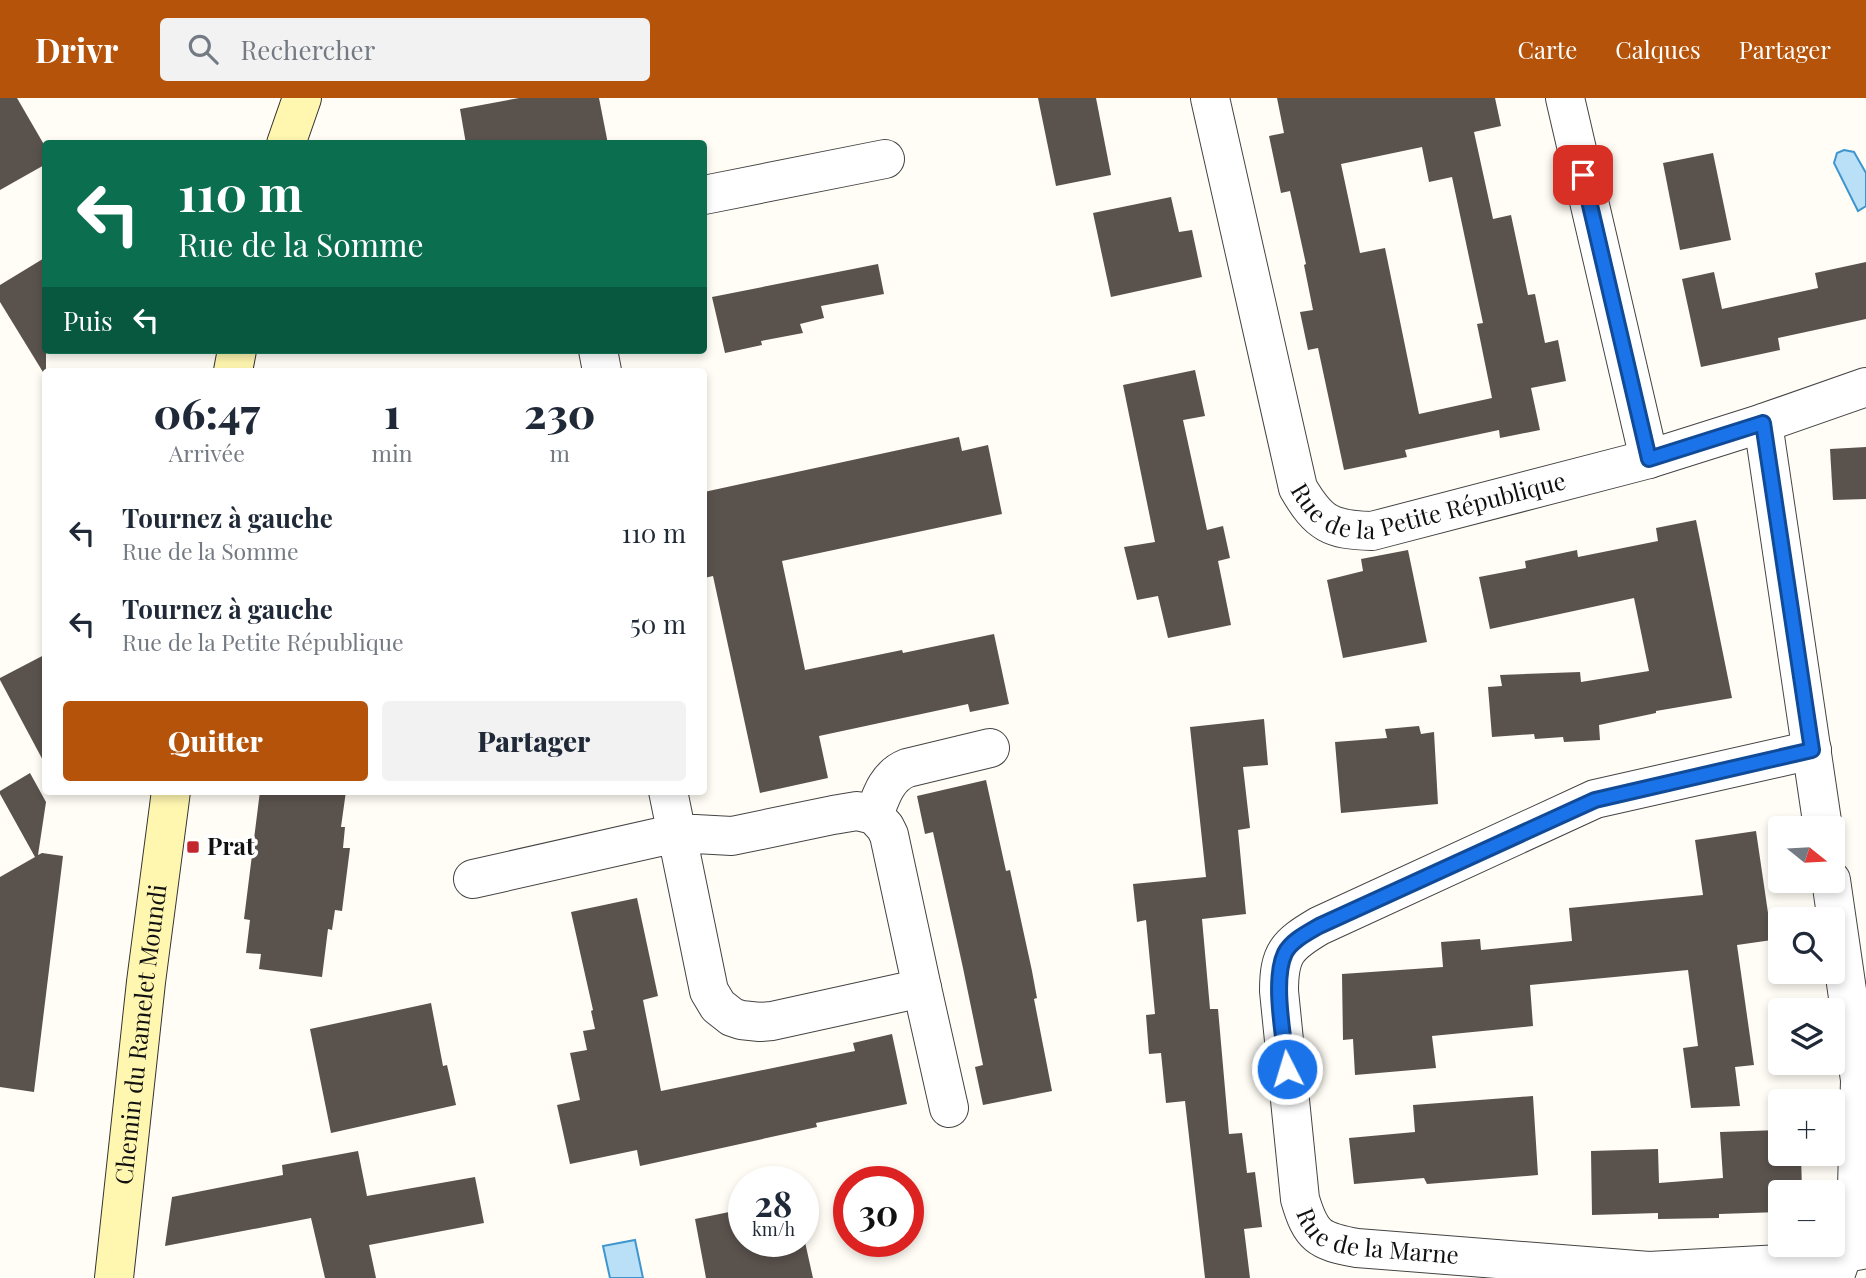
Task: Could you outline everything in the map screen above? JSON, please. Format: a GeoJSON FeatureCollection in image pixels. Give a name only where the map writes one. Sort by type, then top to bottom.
{"type":"FeatureCollection","features":[{"type":"Feature","properties":{"kind":"main road"},"geometry":{"type":"LineString","coordinates":[[287,140],[302,98]]}},
{"type":"Feature","properties":{"kind":"main road","name":"Chemin du Ramelet Moundi"},"geometry":{"type":"LineString","coordinates":[[114,1278],[146,982],[170,795]]}},
{"type":"Feature","properties":{"kind":"street","name":"Rue de la Petite République"},"geometry":{"type":"LineString","coordinates":[[1210,98],[1298,488],[1312,511],[1330,525],[1349,530],[1372,531],[1649,459],[1866,387]]}},
{"type":"Feature","properties":{"kind":"street"},"geometry":{"type":"LineString","coordinates":[[1565,98],[1649,459]]}},
{"type":"Feature","properties":{"kind":"street"},"geometry":{"type":"LineString","coordinates":[[707,194],[885,159]]}},
{"type":"Feature","properties":{"kind":"street"},"geometry":{"type":"LineString","coordinates":[[1763,423],[1821,816]]}},
{"type":"Feature","properties":{"kind":"street"},"geometry":{"type":"LineString","coordinates":[[874,815],[889,781],[899,771],[990,748]]}},
{"type":"Feature","properties":{"kind":"street","name":"Rue de la Marne"},"geometry":{"type":"LineString","coordinates":[[1812,750],[1583,805],[1300,937],[1285,951],[1279,971],[1279,991],[1300,1199],[1307,1222],[1318,1236],[1357,1248],[1649,1271],[1848,1260]]}},
{"type":"Feature","properties":{"kind":"street"},"geometry":{"type":"LineString","coordinates":[[669,795],[709,990],[725,1013],[741,1020],[772,1021],[922,988]]}},
{"type":"Feature","properties":{"kind":"street"},"geometry":{"type":"LineString","coordinates":[[473,879],[677,834],[732,836],[857,811],[874,815],[889,835],[949,1108]]}},
{"type":"Feature","properties":{"kind":"street"},"geometry":{"type":"LineString","coordinates":[[1833,893],[1860,1080],[1857,1187],[1848,1260]]}},
{"type":"Feature","properties":{"kind":"water"},"geometry":{"type":"Polygon","coordinates":[[[1844,150],[1854,152],[1866,173],[1866,206],[1858,211],[1834,163],[1837,153],[1844,150]]]}},
{"type":"Feature","properties":{"kind":"water"},"geometry":{"type":"Polygon","coordinates":[[[635,1240],[643,1278],[610,1278],[603,1246],[635,1240]]]}},
{"type":"Feature","properties":{"kind":"building"},"geometry":{"type":"Polygon","coordinates":[[[0,98],[17,98],[42,141],[42,166],[0,190],[0,98]]]}},
{"type":"Feature","properties":{"kind":"building"},"geometry":{"type":"Polygon","coordinates":[[[519,98],[599,98],[607,140],[465,140],[460,109],[519,98]]]}},
{"type":"Feature","properties":{"kind":"building"},"geometry":{"type":"Polygon","coordinates":[[[1038,98],[1096,98],[1111,175],[1056,186],[1038,98]]]}},
{"type":"Feature","properties":{"kind":"building"},"geometry":{"type":"Polygon","coordinates":[[[1277,98],[1495,98],[1501,126],[1474,132],[1493,219],[1511,215],[1528,295],[1535,294],[1545,343],[1558,340],[1566,381],[1531,388],[1540,430],[1500,438],[1499,430],[1405,450],[1407,457],[1344,470],[1318,348],[1308,350],[1300,312],[1313,310],[1304,265],[1306,264],[1290,191],[1281,193],[1269,136],[1284,133],[1277,98]],[[1422,147],[1341,164],[1360,253],[1385,248],[1419,414],[1492,398],[1477,324],[1483,323],[1452,177],[1429,182],[1422,147]]]}},
{"type":"Feature","properties":{"kind":"building"},"geometry":{"type":"Polygon","coordinates":[[[1713,153],[1731,240],[1680,250],[1663,163],[1713,153]]]}},
{"type":"Feature","properties":{"kind":"building"},"geometry":{"type":"Polygon","coordinates":[[[1171,197],[1179,232],[1192,230],[1202,277],[1111,297],[1093,213],[1171,197]]]}},
{"type":"Feature","properties":{"kind":"building"},"geometry":{"type":"Polygon","coordinates":[[[42,259],[42,354],[46,354],[46,368],[42,368],[42,370],[0,302],[0,285],[42,259]]]}},
{"type":"Feature","properties":{"kind":"building"},"geometry":{"type":"Polygon","coordinates":[[[1866,262],[1866,319],[1778,338],[1780,350],[1701,367],[1682,279],[1714,272],[1722,309],[1818,288],[1815,273],[1866,262]]]}},
{"type":"Feature","properties":{"kind":"building"},"geometry":{"type":"Polygon","coordinates":[[[878,264],[884,294],[821,306],[824,318],[800,324],[803,333],[761,341],[762,345],[725,353],[712,297],[878,264]]]}},
{"type":"Feature","properties":{"kind":"building"},"geometry":{"type":"Polygon","coordinates":[[[1195,370],[1205,416],[1183,420],[1207,530],[1223,526],[1230,558],[1218,561],[1231,625],[1168,638],[1158,596],[1137,600],[1124,547],[1155,542],[1123,385],[1195,370]]]}},
{"type":"Feature","properties":{"kind":"building"},"geometry":{"type":"Polygon","coordinates":[[[959,437],[962,451],[988,445],[1002,514],[782,561],[805,670],[994,634],[1009,704],[970,712],[968,704],[819,736],[828,778],[760,793],[713,576],[707,577],[707,491],[959,437]]]}},
{"type":"Feature","properties":{"kind":"building"},"geometry":{"type":"Polygon","coordinates":[[[1866,447],[1866,499],[1833,500],[1830,449],[1866,447]]]}},
{"type":"Feature","properties":{"kind":"building"},"geometry":{"type":"Polygon","coordinates":[[[1696,520],[1732,698],[1656,711],[1599,725],[1600,740],[1564,742],[1563,737],[1535,739],[1534,734],[1492,737],[1488,687],[1502,686],[1500,675],[1580,672],[1581,682],[1649,671],[1634,598],[1490,629],[1479,577],[1526,568],[1525,561],[1577,550],[1578,557],[1658,541],[1656,528],[1696,520]]]}},
{"type":"Feature","properties":{"kind":"building"},"geometry":{"type":"Polygon","coordinates":[[[1408,550],[1427,642],[1343,658],[1327,580],[1363,571],[1361,559],[1408,550]]]}},
{"type":"Feature","properties":{"kind":"building"},"geometry":{"type":"Polygon","coordinates":[[[42,656],[42,759],[0,680],[42,656]]]}},
{"type":"Feature","properties":{"kind":"building"},"geometry":{"type":"Polygon","coordinates":[[[1264,719],[1268,765],[1243,767],[1250,828],[1238,830],[1246,914],[1202,919],[1210,1009],[1218,1009],[1229,1134],[1242,1133],[1247,1173],[1255,1172],[1262,1227],[1244,1229],[1250,1278],[1205,1278],[1185,1101],[1166,1103],[1161,1053],[1149,1054],[1146,1015],[1155,1014],[1146,920],[1137,922],[1133,884],[1206,877],[1190,727],[1264,719]]]}},
{"type":"Feature","properties":{"kind":"building"},"geometry":{"type":"Polygon","coordinates":[[[1419,726],[1421,734],[1434,732],[1438,804],[1341,813],[1335,742],[1387,738],[1385,729],[1419,726]]]}},
{"type":"Feature","properties":{"kind":"building"},"geometry":{"type":"Polygon","coordinates":[[[30,773],[46,802],[38,855],[42,853],[63,856],[34,1092],[0,1087],[0,877],[35,857],[0,791],[30,773]]]}},
{"type":"Feature","properties":{"kind":"building"},"geometry":{"type":"Polygon","coordinates":[[[986,780],[1006,871],[1010,870],[1032,971],[1037,998],[1034,999],[1052,1091],[983,1105],[975,1067],[983,1065],[963,968],[933,832],[925,834],[917,796],[986,780]]]}},
{"type":"Feature","properties":{"kind":"building"},"geometry":{"type":"Polygon","coordinates":[[[260,795],[345,795],[341,827],[345,827],[343,848],[350,848],[342,911],[335,910],[332,930],[328,929],[322,977],[259,969],[261,954],[246,953],[250,920],[244,919],[260,795]]]}},
{"type":"Feature","properties":{"kind":"building"},"geometry":{"type":"Polygon","coordinates":[[[1756,831],[1768,913],[1768,941],[1737,945],[1754,1065],[1735,1067],[1740,1106],[1691,1108],[1683,1048],[1698,1046],[1688,970],[1530,985],[1533,1026],[1432,1036],[1436,1068],[1355,1075],[1353,1039],[1343,1040],[1342,974],[1443,967],[1441,942],[1480,939],[1481,950],[1572,941],[1569,908],[1703,895],[1695,840],[1756,831]]]}},
{"type":"Feature","properties":{"kind":"building"},"geometry":{"type":"Polygon","coordinates":[[[637,898],[658,996],[643,1000],[661,1091],[855,1051],[853,1043],[892,1034],[907,1104],[640,1166],[637,1150],[570,1164],[557,1105],[580,1100],[570,1053],[587,1050],[583,1031],[595,1029],[571,912],[637,898]]]}},
{"type":"Feature","properties":{"kind":"building"},"geometry":{"type":"Polygon","coordinates":[[[431,1003],[443,1066],[447,1065],[456,1105],[331,1133],[310,1029],[431,1003]]]}},
{"type":"Feature","properties":{"kind":"building"},"geometry":{"type":"Polygon","coordinates":[[[1533,1096],[1538,1175],[1427,1184],[1424,1178],[1354,1184],[1349,1138],[1415,1132],[1413,1105],[1533,1096]]]}},
{"type":"Feature","properties":{"kind":"building"},"geometry":{"type":"Polygon","coordinates":[[[1768,1130],[1768,1166],[1801,1166],[1802,1180],[1768,1180],[1768,1212],[1719,1214],[1719,1218],[1658,1219],[1658,1213],[1592,1215],[1591,1151],[1658,1149],[1659,1183],[1723,1178],[1720,1132],[1768,1130]]]}},
{"type":"Feature","properties":{"kind":"building"},"geometry":{"type":"Polygon","coordinates":[[[358,1151],[367,1196],[475,1177],[484,1223],[369,1245],[376,1278],[325,1278],[311,1218],[165,1246],[172,1197],[283,1175],[282,1165],[358,1151]]]}},
{"type":"Feature","properties":{"kind":"building"},"geometry":{"type":"Polygon","coordinates":[[[728,1212],[728,1257],[808,1257],[813,1278],[706,1278],[695,1219],[728,1212]]]}},
{"type":"Feature","properties":{"kind":"place","name":"Prat"},"geometry":{"type":"Point","coordinates":[193,847]}},
{"type":"Feature","properties":{"kind":"route"},"geometry":{"type":"LineString","coordinates":[[1287,1069],[1279,971],[1285,951],[1300,937],[1595,800],[1812,750],[1763,423],[1649,459],[1583,175]]}}]}
